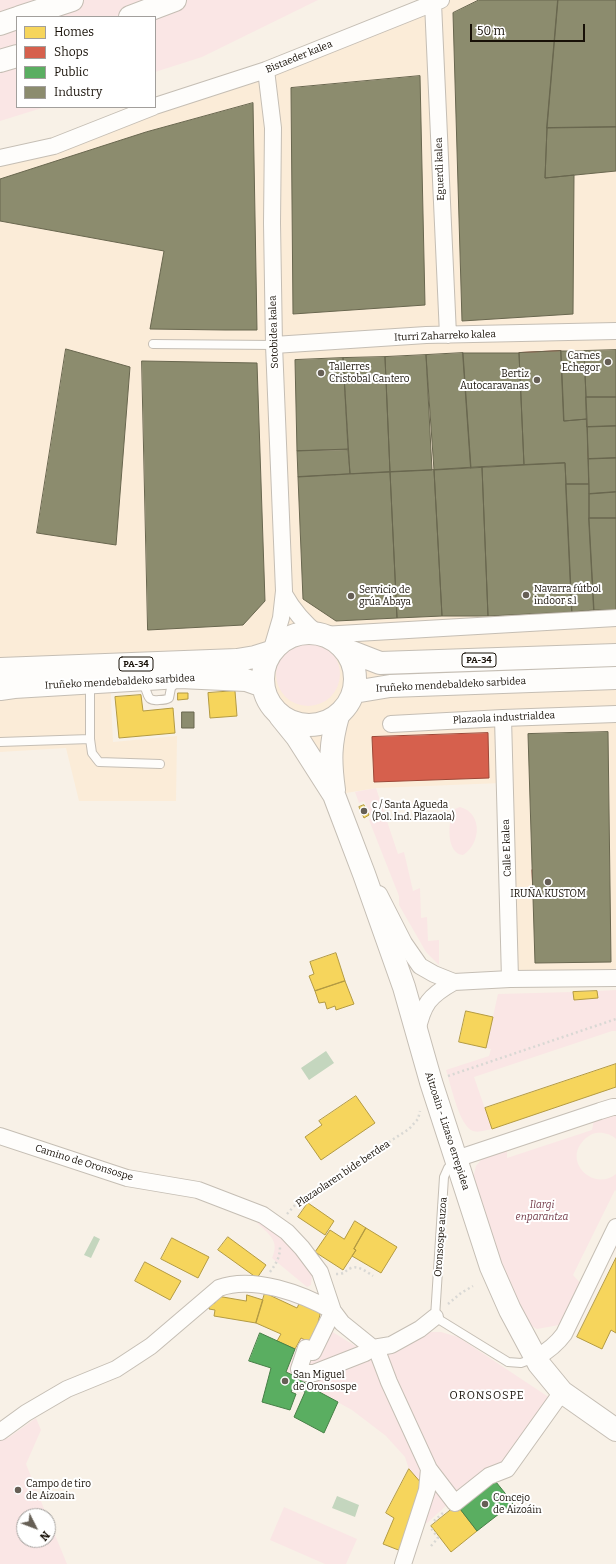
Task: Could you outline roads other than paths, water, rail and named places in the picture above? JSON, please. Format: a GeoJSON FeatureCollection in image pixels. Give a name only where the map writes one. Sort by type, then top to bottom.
{"type":"FeatureCollection","features":[{"type":"Feature","properties":{"kind":"main road"},"geometry":{"type":"LineString","coordinates":[[23,16],[72,0]]}},
{"type":"Feature","properties":{"kind":"main road"},"geometry":{"type":"LineString","coordinates":[[133,16],[175,0]]}},
{"type":"Feature","properties":{"kind":"main road"},"geometry":{"type":"LineString","coordinates":[[0,24],[16,18]]}},
{"type":"Feature","properties":{"kind":"main road"},"geometry":{"type":"LineString","coordinates":[[0,61],[16,56]]}},
{"type":"Feature","properties":{"kind":"main road","name":"PA-34"},"geometry":{"type":"LineString","coordinates":[[271,652],[288,638],[301,634],[320,635],[335,641],[344,649],[351,659],[356,680],[354,692],[348,705],[338,716],[320,724],[301,725],[280,716]]}},
{"type":"Feature","properties":{"kind":"main road","name":"PA-34"},"geometry":{"type":"LineString","coordinates":[[344,649],[380,663],[616,655]]}},
{"type":"Feature","properties":{"kind":"main road"},"geometry":{"type":"LineString","coordinates":[[271,652],[264,672],[263,686],[270,704],[297,737],[334,796]]}},
{"type":"Feature","properties":{"kind":"main road","name":"Iruñeko mendebaldeko sarbidea"},"geometry":{"type":"LineString","coordinates":[[0,669],[237,660],[271,652]]}},
{"type":"Feature","properties":{"kind":"main road","name":"Iruñeko mendebaldeko sarbidea"},"geometry":{"type":"LineString","coordinates":[[0,689],[14,686],[180,677],[246,680],[263,686]]}},
{"type":"Feature","properties":{"kind":"main road","name":"Iruñeko mendebaldeko sarbidea"},"geometry":{"type":"LineString","coordinates":[[354,692],[390,686],[616,678]]}},
{"type":"Feature","properties":{"kind":"main road"},"geometry":{"type":"LineString","coordinates":[[334,796],[330,761],[332,738],[338,716]]}},
{"type":"Feature","properties":{"kind":"main road","name":"Aitzoain - Lizaso errepidea"},"geometry":{"type":"LineString","coordinates":[[334,796],[364,874],[403,984],[430,1082],[491,1267],[510,1310],[536,1358],[562,1392],[616,1430]]}},
{"type":"Feature","properties":{"kind":"street","name":"Bistaeder kalea"},"geometry":{"type":"LineString","coordinates":[[156,106],[266,70],[437,2]]}},
{"type":"Feature","properties":{"kind":"street","name":"Eguerdi kalea"},"geometry":{"type":"LineString","coordinates":[[437,2],[448,335]]}},
{"type":"Feature","properties":{"kind":"street","name":"Sotobidea kalea"},"geometry":{"type":"LineString","coordinates":[[266,70],[273,128],[272,222],[274,345],[284,594],[282,618],[271,652]]}},
{"type":"Feature","properties":{"kind":"street","name":"Bistaeder kalea"},"geometry":{"type":"LineString","coordinates":[[0,158],[54,146],[151,108]]}},
{"type":"Feature","properties":{"kind":"street","name":"Iturri Zaharreko kalea"},"geometry":{"type":"LineString","coordinates":[[274,345],[426,335],[616,331]]}},
{"type":"Feature","properties":{"kind":"street"},"geometry":{"type":"LineString","coordinates":[[284,594],[304,623],[320,635],[616,618]]}},
{"type":"Feature","properties":{"kind":"street","name":"Plazaola industrialdea"},"geometry":{"type":"LineString","coordinates":[[391,724],[616,714]]}},
{"type":"Feature","properties":{"kind":"street","name":"Calle E kalea"},"geometry":{"type":"LineString","coordinates":[[503,718],[510,979]]}},
{"type":"Feature","properties":{"kind":"street"},"geometry":{"type":"LineString","coordinates":[[364,874],[382,899],[404,943],[413,957],[420,966],[434,974],[454,982],[510,979],[616,978]]}},
{"type":"Feature","properties":{"kind":"street"},"geometry":{"type":"LineString","coordinates":[[434,974],[411,976],[403,984],[420,992],[440,990]]}},
{"type":"Feature","properties":{"kind":"street"},"geometry":{"type":"LineString","coordinates":[[417,1034],[423,1009],[430,999],[440,990],[454,982]]}},
{"type":"Feature","properties":{"kind":"street"},"geometry":{"type":"LineString","coordinates":[[456,1159],[616,1107]]}},
{"type":"Feature","properties":{"kind":"street","name":"Camino de Oronsospe"},"geometry":{"type":"LineString","coordinates":[[0,1136],[127,1178],[198,1190],[263,1215],[280,1227],[302,1248],[320,1272],[333,1311]]}},
{"type":"Feature","properties":{"kind":"street"},"geometry":{"type":"LineString","coordinates":[[536,1358],[547,1352],[564,1334],[616,1227]]}},
{"type":"Feature","properties":{"kind":"street"},"geometry":{"type":"LineString","coordinates":[[0,1432],[67,1389],[116,1369],[151,1346],[219,1288],[228,1284],[255,1285],[290,1291],[313,1300],[333,1311],[342,1323],[373,1348],[378,1353],[389,1382],[429,1468],[455,1503],[489,1476],[507,1469],[562,1392]]}},
{"type":"Feature","properties":{"kind":"street"},"geometry":{"type":"LineString","coordinates":[[333,1311],[313,1352],[306,1348],[299,1369],[306,1373],[314,1373],[365,1353],[373,1348],[391,1344],[420,1329],[435,1317]]}},
{"type":"Feature","properties":{"kind":"street"},"geometry":{"type":"LineString","coordinates":[[404,1560],[427,1490],[429,1468]]}},
{"type":"Feature","properties":{"kind":"lane"},"geometry":{"type":"LineString","coordinates":[[153,344],[274,345]]}},
{"type":"Feature","properties":{"kind":"lane"},"geometry":{"type":"LineString","coordinates":[[90,683],[90,739],[92,753],[100,762],[160,764]]}},
{"type":"Feature","properties":{"kind":"lane"},"geometry":{"type":"LineString","coordinates":[[0,742],[90,739]]}},
{"type":"Feature","properties":{"kind":"lane","name":"Oronsospe auzoa"},"geometry":{"type":"LineString","coordinates":[[435,1317],[444,1177],[448,1168],[456,1159]]}},
{"type":"Feature","properties":{"kind":"lane"},"geometry":{"type":"LineString","coordinates":[[435,1317],[508,1362],[521,1363],[536,1358]]}},
{"type":"Feature","properties":{"kind":"place","name":"Carnes Echegor"},"geometry":{"type":"Point","coordinates":[608,362]}},
{"type":"Feature","properties":{"kind":"place","name":"Tallerres Cristobal Cantero"},"geometry":{"type":"Point","coordinates":[321,373]}},
{"type":"Feature","properties":{"kind":"place","name":"Bertiz Autocaravanas"},"geometry":{"type":"Point","coordinates":[537,380]}},
{"type":"Feature","properties":{"kind":"place","name":"Navarra fútbol indoor s.l"},"geometry":{"type":"Point","coordinates":[526,595]}},
{"type":"Feature","properties":{"kind":"place","name":"Servicio de grúa Abaya"},"geometry":{"type":"Point","coordinates":[351,596]}},
{"type":"Feature","properties":{"kind":"place","name":"c / Santa Agueda (Pol. Ind. Plazaola)"},"geometry":{"type":"Point","coordinates":[364,811]}},
{"type":"Feature","properties":{"kind":"place","name":"IRUÑA KUSTOM"},"geometry":{"type":"Point","coordinates":[548,882]}},
{"type":"Feature","properties":{"kind":"place","name":"San Miguel de Oronsospe"},"geometry":{"type":"Point","coordinates":[285,1381]}},
{"type":"Feature","properties":{"kind":"place","name":"Campo de tiro de Aizoain"},"geometry":{"type":"Point","coordinates":[18,1490]}},
{"type":"Feature","properties":{"kind":"place","name":"Concejo de Aizoáin"},"geometry":{"type":"Point","coordinates":[485,1504]}},
{"type":"Feature","properties":{"kind":"district","name":"ORONSOSPE"},"geometry":{"type":"Point","coordinates":[487,1396]}},
{"type":"Feature","properties":{"kind":"park label","name":"Ilargi enparantza"},"geometry":{"type":"Point","coordinates":[542,1210]}}]}
